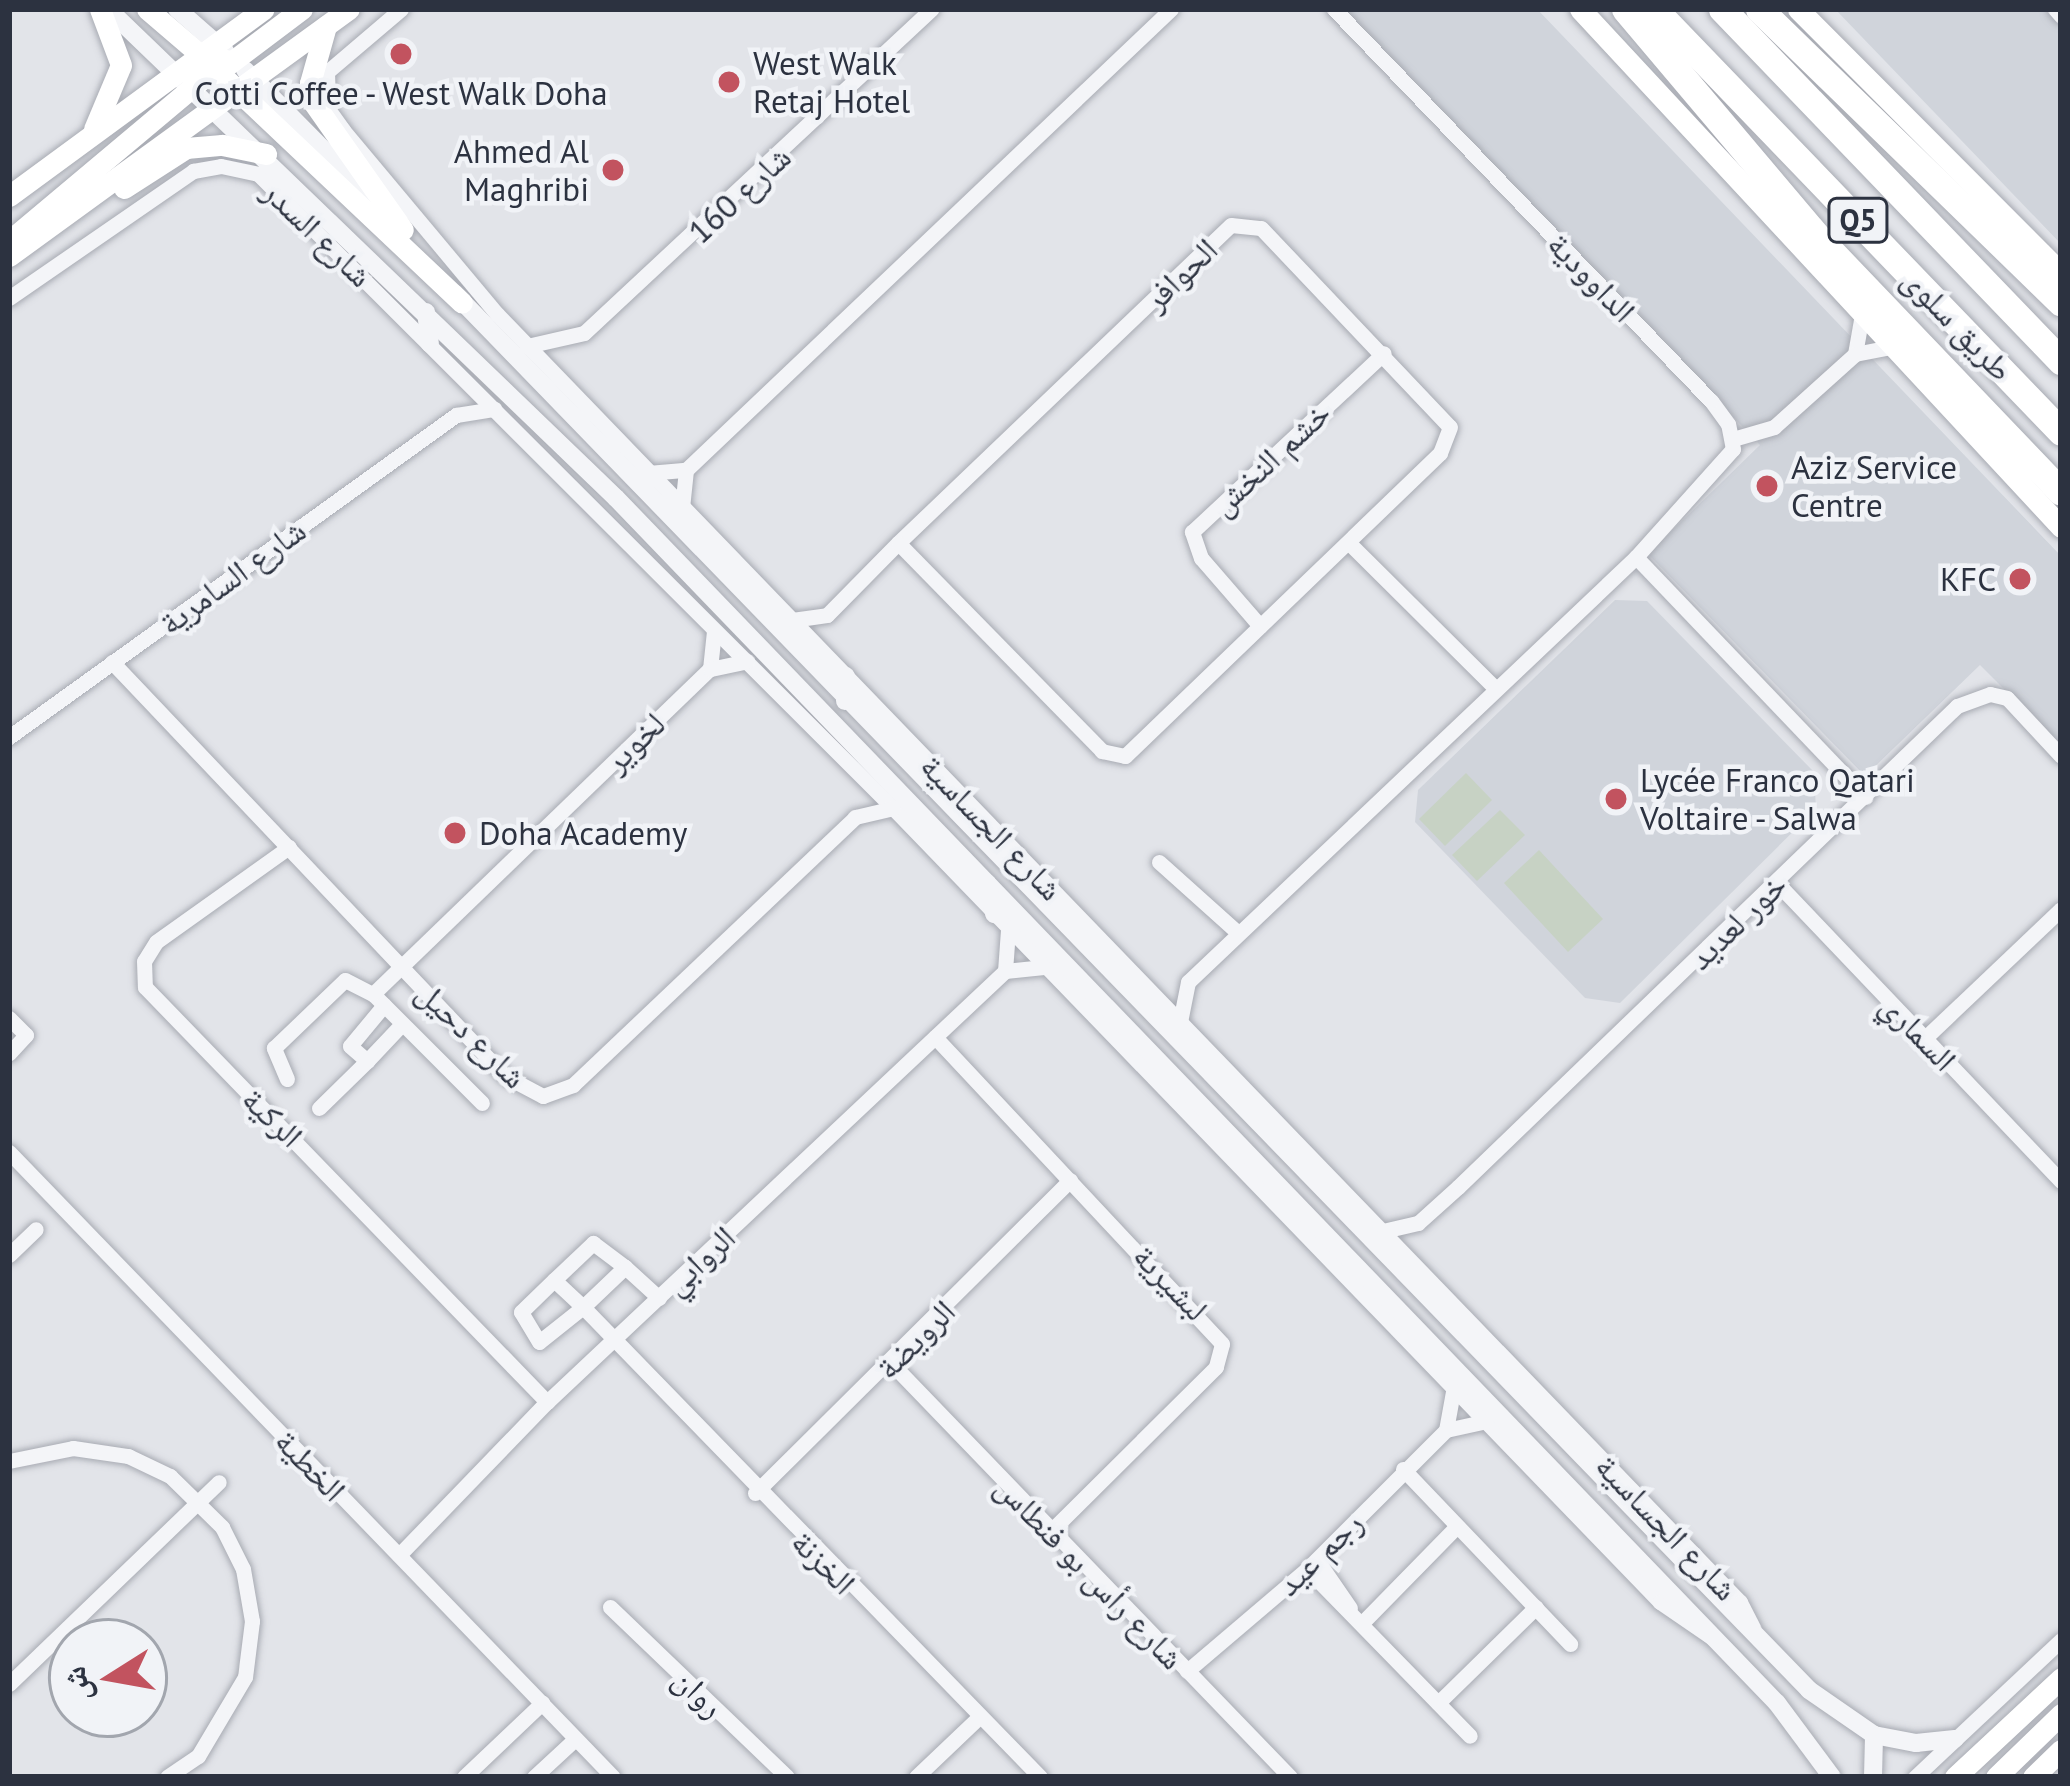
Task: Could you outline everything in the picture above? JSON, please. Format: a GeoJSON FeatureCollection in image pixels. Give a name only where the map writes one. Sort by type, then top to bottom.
{"type":"FeatureCollection","features":[{"type":"Feature","properties":{"kind":"highway"},"geometry":{"type":"LineString","coordinates":[[1625,9],[1823,243],[2061,491]]}},
{"type":"Feature","properties":{"kind":"highway","name":"طريق سلوى"},"geometry":{"type":"LineString","coordinates":[[1654,9],[2061,432]]}},
{"type":"Feature","properties":{"kind":"highway","name":"طريق سلوى"},"geometry":{"type":"LineString","coordinates":[[1722,9],[2061,361]]}},
{"type":"Feature","properties":{"kind":"highway"},"geometry":{"type":"LineString","coordinates":[[1759,9],[2061,303]]}},
{"type":"Feature","properties":{"kind":"main road"},"geometry":{"type":"LineString","coordinates":[[88,137],[122,65],[104,9]]}},
{"type":"Feature","properties":{"kind":"main road"},"geometry":{"type":"LineString","coordinates":[[147,9],[224,67],[466,308]]}},
{"type":"Feature","properties":{"kind":"main road"},"geometry":{"type":"LineString","coordinates":[[224,67],[264,9]]}},
{"type":"Feature","properties":{"kind":"main road"},"geometry":{"type":"LineString","coordinates":[[9,241],[197,87],[302,9]]}},
{"type":"Feature","properties":{"kind":"main road"},"geometry":{"type":"LineString","coordinates":[[9,260],[224,67],[326,26],[349,9]]}},
{"type":"Feature","properties":{"kind":"main road","name":"طريق سلوى"},"geometry":{"type":"LineString","coordinates":[[1580,9],[1861,320],[2061,527]]}},
{"type":"Feature","properties":{"kind":"main road"},"geometry":{"type":"LineString","coordinates":[[1798,9],[2061,273]]}},
{"type":"Feature","properties":{"kind":"main road"},"geometry":{"type":"LineString","coordinates":[[326,26],[310,83],[313,102],[403,230]]}},
{"type":"Feature","properties":{"kind":"main road"},"geometry":{"type":"LineString","coordinates":[[9,196],[88,137],[197,87]]}},
{"type":"Feature","properties":{"kind":"main road"},"geometry":{"type":"LineString","coordinates":[[9,260],[186,148],[266,154]]}},
{"type":"Feature","properties":{"kind":"main road"},"geometry":{"type":"LineString","coordinates":[[1955,1777],[2061,1678]]}},
{"type":"Feature","properties":{"kind":"main road"},"geometry":{"type":"LineString","coordinates":[[1996,1777],[2061,1714]]}},
{"type":"Feature","properties":{"kind":"street","name":"شارع الجساسية"},"geometry":{"type":"LineString","coordinates":[[104,9],[197,87],[266,154],[816,705],[1778,1703],[1830,1776]]}},
{"type":"Feature","properties":{"kind":"street","name":"شارع الجساسية"},"geometry":{"type":"LineString","coordinates":[[177,9],[224,67],[403,230],[466,308],[1438,1314],[1810,1690],[1874,1735]]}},
{"type":"Feature","properties":{"kind":"street","name":"شارع الجساسية"},"geometry":{"type":"LineString","coordinates":[[401,9],[337,57],[325,83],[328,109],[497,314],[1740,1602],[1755,1636]]}},
{"type":"Feature","properties":{"kind":"street","name":"شارع 160"},"geometry":{"type":"LineString","coordinates":[[527,346],[584,334],[932,9]]}},
{"type":"Feature","properties":{"kind":"street"},"geometry":{"type":"LineString","coordinates":[[648,473],[686,470],[1171,9]]}},
{"type":"Feature","properties":{"kind":"street","name":"الداوودية"},"geometry":{"type":"LineString","coordinates":[[1334,9],[1711,400],[1733,439]]}},
{"type":"Feature","properties":{"kind":"street"},"geometry":{"type":"LineString","coordinates":[[2055,9],[2061,16]]}},
{"type":"Feature","properties":{"kind":"street","name":"شارع السدر"},"geometry":{"type":"LineString","coordinates":[[9,298],[162,188],[220,166],[258,174],[430,344]]}},
{"type":"Feature","properties":{"kind":"street","name":"الحوافر"},"geometry":{"type":"LineString","coordinates":[[827,615],[898,543],[1231,225],[1262,227],[1446,416],[1448,441],[1349,543],[1137,749],[1112,757],[898,543]]}},
{"type":"Feature","properties":{"kind":"street"},"geometry":{"type":"LineString","coordinates":[[466,308],[497,314]]}},
{"type":"Feature","properties":{"kind":"street"},"geometry":{"type":"LineString","coordinates":[[426,312],[430,344]]}},
{"type":"Feature","properties":{"kind":"street","name":"طريق سلوى"},"geometry":{"type":"LineString","coordinates":[[1861,320],[1855,354],[1888,348]]}},
{"type":"Feature","properties":{"kind":"street","name":"شارع الجساسية"},"geometry":{"type":"LineString","coordinates":[[430,344],[893,808],[1679,1622],[1717,1639]]}},
{"type":"Feature","properties":{"kind":"street","name":"خشم النخش"},"geometry":{"type":"LineString","coordinates":[[1260,626],[1192,546],[1192,532],[1384,353]]}},
{"type":"Feature","properties":{"kind":"street"},"geometry":{"type":"LineString","coordinates":[[1151,991],[1188,982],[1636,557],[1729,459],[1733,439],[1774,427],[1855,354]]}},
{"type":"Feature","properties":{"kind":"street"},"geometry":{"type":"LineString","coordinates":[[456,415],[464,379]]}},
{"type":"Feature","properties":{"kind":"street","name":"شارع السامرية"},"geometry":{"type":"LineString","coordinates":[[9,737],[456,415],[495,409]]}},
{"type":"Feature","properties":{"kind":"street"},"geometry":{"type":"LineString","coordinates":[[682,508],[686,470]]}},
{"type":"Feature","properties":{"kind":"street"},"geometry":{"type":"LineString","coordinates":[[1349,543],[1494,687]]}},
{"type":"Feature","properties":{"kind":"street"},"geometry":{"type":"LineString","coordinates":[[1636,557],[1865,797]]}},
{"type":"Feature","properties":{"kind":"street"},"geometry":{"type":"LineString","coordinates":[[738,591],[759,586]]}},
{"type":"Feature","properties":{"kind":"street"},"geometry":{"type":"LineString","coordinates":[[792,620],[827,615],[823,652]]}},
{"type":"Feature","properties":{"kind":"street"},"geometry":{"type":"LineString","coordinates":[[714,631],[710,669],[747,661]]}},
{"type":"Feature","properties":{"kind":"street","name":"شارع دحيل"},"geometry":{"type":"LineString","coordinates":[[112,662],[524,1091],[558,1095],[855,817],[893,808]]}},
{"type":"Feature","properties":{"kind":"street","name":"لخوير"},"geometry":{"type":"LineString","coordinates":[[367,1061],[350,1043],[401,964],[710,669]]}},
{"type":"Feature","properties":{"kind":"street"},"geometry":{"type":"LineString","coordinates":[[845,701],[846,676]]}},
{"type":"Feature","properties":{"kind":"street"},"geometry":{"type":"LineString","coordinates":[[782,697],[816,705]]}},
{"type":"Feature","properties":{"kind":"street","name":"خور لعديد"},"geometry":{"type":"LineString","coordinates":[[1418,1223],[1974,697],[2007,698],[2061,756]]}},
{"type":"Feature","properties":{"kind":"street"},"geometry":{"type":"LineString","coordinates":[[855,817],[861,777]]}},
{"type":"Feature","properties":{"kind":"street","name":"الركية"},"geometry":{"type":"LineString","coordinates":[[289,847],[156,942],[144,961],[145,986],[547,1402]]}},
{"type":"Feature","properties":{"kind":"street"},"geometry":{"type":"LineString","coordinates":[[1159,862],[1238,933]]}},
{"type":"Feature","properties":{"kind":"street"},"geometry":{"type":"LineString","coordinates":[[987,883],[994,914]]}},
{"type":"Feature","properties":{"kind":"street","name":"السماري"},"geometry":{"type":"LineString","coordinates":[[1777,883],[2061,1181]]}},
{"type":"Feature","properties":{"kind":"street"},"geometry":{"type":"LineString","coordinates":[[1925,1038],[2059,914]]}},
{"type":"Feature","properties":{"kind":"street"},"geometry":{"type":"LineString","coordinates":[[1008,930],[1005,971],[1044,967]]}},
{"type":"Feature","properties":{"kind":"street"},"geometry":{"type":"LineString","coordinates":[[1099,963],[1121,961]]}},
{"type":"Feature","properties":{"kind":"street","name":"الروابي"},"geometry":{"type":"LineString","coordinates":[[399,1555],[547,1402],[1005,971]]}},
{"type":"Feature","properties":{"kind":"street"},"geometry":{"type":"LineString","coordinates":[[287,1079],[274,1048],[345,980],[379,999],[482,1103]]}},
{"type":"Feature","properties":{"kind":"street"},"geometry":{"type":"LineString","coordinates":[[1180,1022],[1188,982]]}},
{"type":"Feature","properties":{"kind":"street"},"geometry":{"type":"LineString","coordinates":[[1064,987],[1091,991]]}},
{"type":"Feature","properties":{"kind":"street"},"geometry":{"type":"LineString","coordinates":[[9,1018],[26,1035],[9,1053]]}},
{"type":"Feature","properties":{"kind":"street"},"geometry":{"type":"LineString","coordinates":[[320,1108],[402,1024]]}},
{"type":"Feature","properties":{"kind":"street","name":"لبشيرية"},"geometry":{"type":"LineString","coordinates":[[935,1037],[1222,1344],[1216,1367],[1050,1532]]}},
{"type":"Feature","properties":{"kind":"street","name":"الخطية"},"geometry":{"type":"LineString","coordinates":[[9,1152],[613,1777]]}},
{"type":"Feature","properties":{"kind":"street","name":"الرويضة"},"geometry":{"type":"LineString","coordinates":[[755,1493],[892,1364],[1070,1180]]}},
{"type":"Feature","properties":{"kind":"street"},"geometry":{"type":"LineString","coordinates":[[1324,1195],[1348,1196]]}},
{"type":"Feature","properties":{"kind":"street"},"geometry":{"type":"LineString","coordinates":[[1383,1231],[1418,1223],[1411,1260]]}},
{"type":"Feature","properties":{"kind":"street"},"geometry":{"type":"LineString","coordinates":[[9,1255],[36,1229]]}},
{"type":"Feature","properties":{"kind":"street"},"geometry":{"type":"LineString","coordinates":[[625,1267],[539,1342],[521,1312],[599,1242],[658,1298]]}},
{"type":"Feature","properties":{"kind":"street","name":"الخزنة"},"geometry":{"type":"LineString","coordinates":[[554,1280],[755,1493],[1040,1777]]}},
{"type":"Feature","properties":{"kind":"street"},"geometry":{"type":"LineString","coordinates":[[1436,1288],[1438,1314]]}},
{"type":"Feature","properties":{"kind":"street"},"geometry":{"type":"LineString","coordinates":[[1424,1336],[1434,1366]]}},
{"type":"Feature","properties":{"kind":"street","name":"شارع رأس بو فنطاس"},"geometry":{"type":"LineString","coordinates":[[892,1364],[1290,1777]]}},
{"type":"Feature","properties":{"kind":"street"},"geometry":{"type":"LineString","coordinates":[[1446,1430],[1454,1386]]}},
{"type":"Feature","properties":{"kind":"street","name":"رجم عيد"},"geometry":{"type":"LineString","coordinates":[[1187,1671],[1312,1564],[1446,1430],[1487,1421]]}},
{"type":"Feature","properties":{"kind":"street"},"geometry":{"type":"LineString","coordinates":[[9,1462],[73,1448],[128,1456],[170,1476],[199,1502],[243,1569],[252,1621],[232,1710],[197,1756],[167,1777]]}},
{"type":"Feature","properties":{"kind":"street"},"geometry":{"type":"LineString","coordinates":[[1403,1469],[1570,1644]]}},
{"type":"Feature","properties":{"kind":"street"},"geometry":{"type":"LineString","coordinates":[[9,1684],[219,1482]]}},
{"type":"Feature","properties":{"kind":"street"},"geometry":{"type":"LineString","coordinates":[[1363,1622],[1456,1527]]}},
{"type":"Feature","properties":{"kind":"street"},"geometry":{"type":"LineString","coordinates":[[1312,1564],[1470,1736]]}},
{"type":"Feature","properties":{"kind":"street","name":"روان"},"geometry":{"type":"LineString","coordinates":[[610,1607],[787,1777]]}},
{"type":"Feature","properties":{"kind":"street"},"geometry":{"type":"LineString","coordinates":[[1438,1703],[1535,1607]]}},
{"type":"Feature","properties":{"kind":"street"},"geometry":{"type":"LineString","coordinates":[[1915,1777],[2061,1640]]}},
{"type":"Feature","properties":{"kind":"street"},"geometry":{"type":"LineString","coordinates":[[464,1777],[542,1703]]}},
{"type":"Feature","properties":{"kind":"street"},"geometry":{"type":"LineString","coordinates":[[916,1777],[980,1716]]}},
{"type":"Feature","properties":{"kind":"street"},"geometry":{"type":"LineString","coordinates":[[1873,1777],[1874,1735],[1916,1743],[1955,1739]]}},
{"type":"Feature","properties":{"kind":"street"},"geometry":{"type":"LineString","coordinates":[[534,1777],[575,1739]]}},
{"type":"Feature","properties":{"kind":"shaded area"},"geometry":{"type":"Polygon","coordinates":[[[1341,9],[1537,9],[2061,556],[2061,746],[1980,665],[1865,776],[1648,554],[1760,445],[1341,9]]]}},
{"type":"Feature","properties":{"kind":"shaded area"},"geometry":{"type":"Polygon","coordinates":[[[1835,9],[2045,9],[2061,26],[2061,244],[1835,9]]]}},
{"type":"Feature","properties":{"kind":"shaded area","name":"Lycée Franco Qatari Voltaire - Salwa"},"geometry":{"type":"Polygon","coordinates":[[[1615,600],[1647,601],[1814,772],[1816,809],[1620,1003],[1585,998],[1415,822],[1418,790],[1615,600]]]}},
{"type":"Feature","properties":{"kind":"green space"},"geometry":{"type":"Polygon","coordinates":[[[1466,773],[1492,800],[1445,846],[1419,819],[1466,773]]]}},
{"type":"Feature","properties":{"kind":"green space"},"geometry":{"type":"Polygon","coordinates":[[[1500,810],[1525,835],[1477,881],[1452,855],[1500,810]]]}},
{"type":"Feature","properties":{"kind":"green space"},"geometry":{"type":"Polygon","coordinates":[[[1539,850],[1603,919],[1568,952],[1504,883],[1539,850]]]}},
{"type":"Feature","properties":{"kind":"place","name":"Cotti Coffee - West Walk Doha"},"geometry":{"type":"Point","coordinates":[401,54]}},
{"type":"Feature","properties":{"kind":"place","name":"West Walk Retaj Hotel"},"geometry":{"type":"Point","coordinates":[729,82]}},
{"type":"Feature","properties":{"kind":"place","name":"Ahmed Al Maghribi"},"geometry":{"type":"Point","coordinates":[613,170]}},
{"type":"Feature","properties":{"kind":"place","name":"Aziz Service Centre"},"geometry":{"type":"Point","coordinates":[1767,486]}},
{"type":"Feature","properties":{"kind":"place","name":"KFC"},"geometry":{"type":"Point","coordinates":[2020,579]}},
{"type":"Feature","properties":{"kind":"place","name":"Lycée Franco Qatari Voltaire - Salwa"},"geometry":{"type":"Point","coordinates":[1616,799]}},
{"type":"Feature","properties":{"kind":"place","name":"Doha Academy"},"geometry":{"type":"Point","coordinates":[455,833]}}]}
